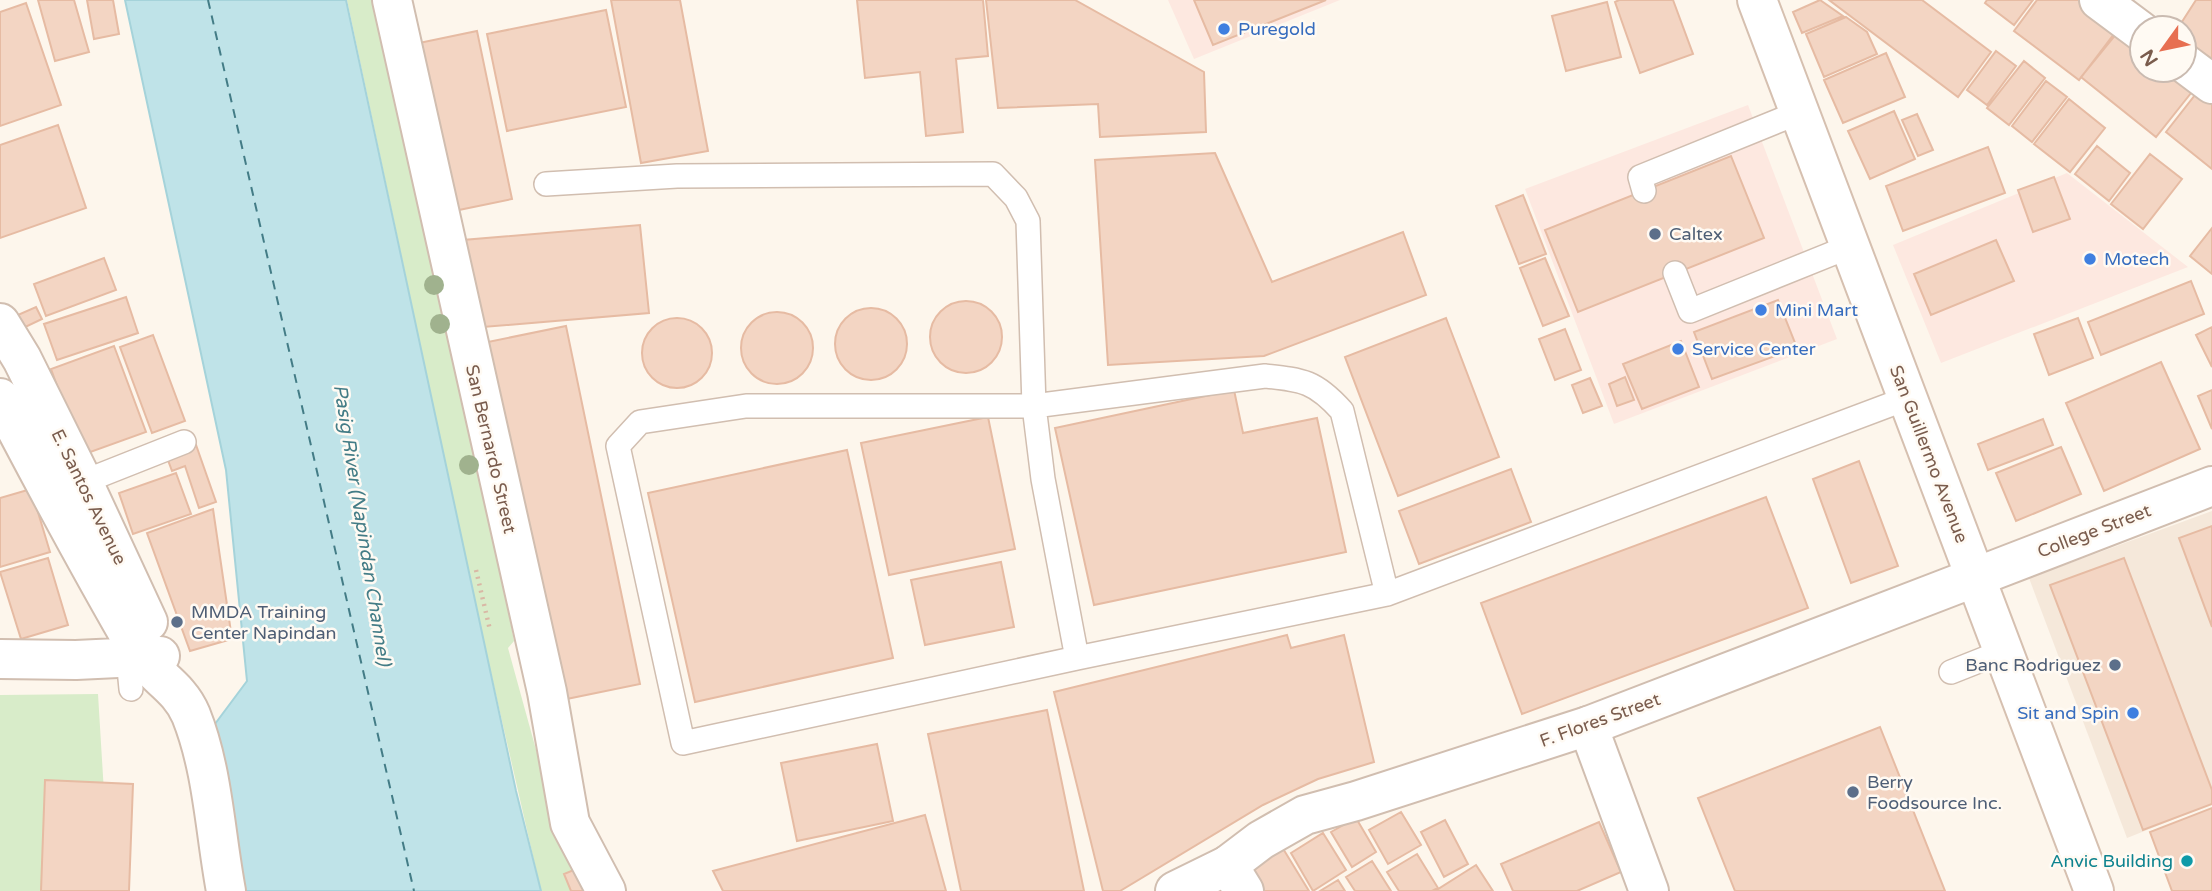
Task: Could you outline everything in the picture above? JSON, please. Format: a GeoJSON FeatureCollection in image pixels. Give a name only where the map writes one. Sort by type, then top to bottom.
{"type":"FeatureCollection","features":[{"type":"Feature","properties":{"kind":"street","name":"San Bernardo Street"},"geometry":{"type":"LineString","coordinates":[[392,0],[547,692],[570,823],[606,891]]}},
{"type":"Feature","properties":{"kind":"street"},"geometry":{"type":"LineString","coordinates":[[2099,0],[2128,22]]}},
{"type":"Feature","properties":{"kind":"street","name":"San Guillermo Avenue"},"geometry":{"type":"LineString","coordinates":[[1760,8],[2094,891]]}},
{"type":"Feature","properties":{"kind":"street","name":"E. Santos Avenue"},"geometry":{"type":"LineString","coordinates":[[0,323],[22,359],[136,593],[145,668]]}},
{"type":"Feature","properties":{"kind":"street","name":"E. Santos Avenue"},"geometry":{"type":"LineString","coordinates":[[0,398],[145,668],[177,692],[189,711],[204,753],[226,891]]}},
{"type":"Feature","properties":{"kind":"street","name":"College Street"},"geometry":{"type":"LineString","coordinates":[[1976,577],[2212,486]]}},
{"type":"Feature","properties":{"kind":"street","name":"F. Flores Street"},"geometry":{"type":"LineString","coordinates":[[1175,891],[1236,878],[1261,840],[1305,815],[1588,726],[1976,577]]}},
{"type":"Feature","properties":{"kind":"street"},"geometry":{"type":"LineString","coordinates":[[0,659],[145,668]]}},
{"type":"Feature","properties":{"kind":"street"},"geometry":{"type":"LineString","coordinates":[[1588,726],[1649,891]]}},
{"type":"Feature","properties":{"kind":"lane"},"geometry":{"type":"LineString","coordinates":[[1644,191],[1640,177],[1800,112]]}},
{"type":"Feature","properties":{"kind":"lane"},"geometry":{"type":"LineString","coordinates":[[546,184],[677,176],[993,174],[1016,198],[1028,221],[1034,406],[1044,479],[1077,658]]}},
{"type":"Feature","properties":{"kind":"lane"},"geometry":{"type":"LineString","coordinates":[[1675,273],[1690,311],[1851,246]]}},
{"type":"Feature","properties":{"kind":"lane"},"geometry":{"type":"LineString","coordinates":[[1387,594],[1342,411],[1324,391],[1300,380],[1265,376],[1034,406],[746,406],[640,422],[618,446],[683,743],[1387,594],[1908,398]]}},
{"type":"Feature","properties":{"kind":"lane"},"geometry":{"type":"LineString","coordinates":[[83,482],[184,442]]}},
{"type":"Feature","properties":{"kind":"lane"},"geometry":{"type":"LineString","coordinates":[[1951,672],[2004,651]]}},
{"type":"Feature","properties":{"kind":"shaded area","name":"Puregold"},"geometry":{"type":"Polygon","coordinates":[[[1168,0],[1340,0],[1194,59],[1168,0]]]}},
{"type":"Feature","properties":{"kind":"shaded area"},"geometry":{"type":"Polygon","coordinates":[[[1748,105],[1837,339],[1614,424],[1525,189],[1748,105]]]}},
{"type":"Feature","properties":{"kind":"shaded area"},"geometry":{"type":"Polygon","coordinates":[[[2067,173],[2188,267],[1941,363],[1893,245],[2067,173]]]}},
{"type":"Feature","properties":{"kind":"shaded area"},"geometry":{"type":"Polygon","coordinates":[[[2212,511],[2212,804],[2127,838],[2029,578],[2212,511]]]}},
{"type":"Feature","properties":{"kind":"green space"},"geometry":{"type":"Polygon","coordinates":[[[347,0],[379,0],[444,319],[510,620],[514,641],[508,648],[557,826],[594,891],[541,891],[480,625],[347,0]]]}},
{"type":"Feature","properties":{"kind":"green space"},"geometry":{"type":"Polygon","coordinates":[[[98,694],[110,891],[0,891],[0,695],[98,694]]]}},
{"type":"Feature","properties":{"kind":"water","name":"Pasig River (Napindan Channel)"},"geometry":{"type":"Polygon","coordinates":[[[125,0],[346,0],[516,791],[541,891],[220,891],[212,728],[247,681],[226,470],[125,0]]]}},
{"type":"Feature","properties":{"kind":"building"},"geometry":{"type":"Polygon","coordinates":[[[38,0],[74,0],[89,52],[55,61],[38,0]]]}},
{"type":"Feature","properties":{"kind":"building"},"geometry":{"type":"Polygon","coordinates":[[[87,0],[113,0],[119,34],[94,39],[87,0]]]}},
{"type":"Feature","properties":{"kind":"building"},"geometry":{"type":"Polygon","coordinates":[[[611,0],[680,0],[708,151],[641,163],[611,0]]]}},
{"type":"Feature","properties":{"kind":"building"},"geometry":{"type":"Polygon","coordinates":[[[857,0],[983,0],[988,56],[956,59],[963,132],[926,136],[920,72],[865,78],[857,0]]]}},
{"type":"Feature","properties":{"kind":"building"},"geometry":{"type":"Polygon","coordinates":[[[986,0],[1075,0],[1204,72],[1206,132],[1100,137],[1098,104],[998,108],[986,0]]]}},
{"type":"Feature","properties":{"kind":"building","name":"Puregold"},"geometry":{"type":"Polygon","coordinates":[[[1194,0],[1326,0],[1213,45],[1194,0]]]}},
{"type":"Feature","properties":{"kind":"building"},"geometry":{"type":"Polygon","coordinates":[[[1673,0],[1693,54],[1640,73],[1615,2],[1673,0]]]}},
{"type":"Feature","properties":{"kind":"building"},"geometry":{"type":"Polygon","coordinates":[[[1820,0],[1843,16],[1802,33],[1793,12],[1820,0]]]}},
{"type":"Feature","properties":{"kind":"building"},"geometry":{"type":"Polygon","coordinates":[[[1829,0],[1922,0],[1991,52],[1958,97],[1829,0]]]}},
{"type":"Feature","properties":{"kind":"building"},"geometry":{"type":"Polygon","coordinates":[[[1987,0],[2033,0],[2014,25],[1985,3],[1987,0]]]}},
{"type":"Feature","properties":{"kind":"building"},"geometry":{"type":"Polygon","coordinates":[[[2037,0],[2087,0],[2120,26],[2079,80],[2014,31],[2037,0]]]}},
{"type":"Feature","properties":{"kind":"building"},"geometry":{"type":"Polygon","coordinates":[[[2196,0],[2212,0],[2212,59],[2198,50],[2198,14],[2187,14],[2196,0]]]}},
{"type":"Feature","properties":{"kind":"building"},"geometry":{"type":"Polygon","coordinates":[[[1607,2],[1621,57],[1566,71],[1552,16],[1607,2]]]}},
{"type":"Feature","properties":{"kind":"building"},"geometry":{"type":"Polygon","coordinates":[[[26,3],[61,105],[0,126],[0,12],[26,3]]]}},
{"type":"Feature","properties":{"kind":"building"},"geometry":{"type":"Polygon","coordinates":[[[606,10],[626,107],[507,131],[487,34],[606,10]]]}},
{"type":"Feature","properties":{"kind":"building"},"geometry":{"type":"Polygon","coordinates":[[[1846,17],[1867,32],[1877,54],[1824,77],[1806,34],[1846,17]]]}},
{"type":"Feature","properties":{"kind":"building"},"geometry":{"type":"Polygon","coordinates":[[[2121,28],[2128,34],[2128,84],[2190,84],[2195,88],[2156,137],[2081,77],[2121,28]]]}},
{"type":"Feature","properties":{"kind":"building"},"geometry":{"type":"Polygon","coordinates":[[[477,31],[512,199],[454,211],[419,43],[477,31]]]}},
{"type":"Feature","properties":{"kind":"building"},"geometry":{"type":"Polygon","coordinates":[[[1996,51],[2016,66],[1987,105],[1967,90],[1996,51]]]}},
{"type":"Feature","properties":{"kind":"building"},"geometry":{"type":"Polygon","coordinates":[[[1886,53],[1905,97],[1843,123],[1824,80],[1886,53]]]}},
{"type":"Feature","properties":{"kind":"building"},"geometry":{"type":"Polygon","coordinates":[[[2024,61],[2045,78],[2009,125],[1987,108],[2024,61]]]}},
{"type":"Feature","properties":{"kind":"building"},"geometry":{"type":"Polygon","coordinates":[[[2046,81],[2067,97],[2032,142],[2012,126],[2046,81]]]}},
{"type":"Feature","properties":{"kind":"building"},"geometry":{"type":"Polygon","coordinates":[[[2199,90],[2212,100],[2212,169],[2166,132],[2199,90]]]}},
{"type":"Feature","properties":{"kind":"building"},"geometry":{"type":"Polygon","coordinates":[[[2069,99],[2105,128],[2070,172],[2034,144],[2069,99]]]}},
{"type":"Feature","properties":{"kind":"building"},"geometry":{"type":"Polygon","coordinates":[[[1894,111],[1915,159],[1870,179],[1848,131],[1894,111]]]}},
{"type":"Feature","properties":{"kind":"building"},"geometry":{"type":"Polygon","coordinates":[[[1917,114],[1933,150],[1918,156],[1902,120],[1917,114]]]}},
{"type":"Feature","properties":{"kind":"building"},"geometry":{"type":"Polygon","coordinates":[[[58,125],[86,208],[0,238],[0,145],[58,125]]]}},
{"type":"Feature","properties":{"kind":"building"},"geometry":{"type":"Polygon","coordinates":[[[2097,146],[2130,173],[2109,201],[2075,174],[2097,146]]]}},
{"type":"Feature","properties":{"kind":"building"},"geometry":{"type":"Polygon","coordinates":[[[1988,147],[2005,193],[1903,231],[1886,186],[1988,147]]]}},
{"type":"Feature","properties":{"kind":"building"},"geometry":{"type":"Polygon","coordinates":[[[1215,153],[1272,282],[1403,232],[1426,295],[1264,356],[1108,365],[1095,160],[1215,153]]]}},
{"type":"Feature","properties":{"kind":"building"},"geometry":{"type":"Polygon","coordinates":[[[2150,154],[2182,179],[2143,229],[2111,204],[2150,154]]]}},
{"type":"Feature","properties":{"kind":"building","name":"Caltex"},"geometry":{"type":"Polygon","coordinates":[[[1731,156],[1764,238],[1578,312],[1545,230],[1731,156]]]}},
{"type":"Feature","properties":{"kind":"building"},"geometry":{"type":"Polygon","coordinates":[[[2054,177],[2070,219],[2033,232],[2018,190],[2054,177]]]}},
{"type":"Feature","properties":{"kind":"building"},"geometry":{"type":"Polygon","coordinates":[[[1523,195],[1546,254],[1519,264],[1496,206],[1523,195]]]}},
{"type":"Feature","properties":{"kind":"building"},"geometry":{"type":"Polygon","coordinates":[[[640,225],[649,313],[471,328],[463,240],[640,225]]]}},
{"type":"Feature","properties":{"kind":"building"},"geometry":{"type":"Polygon","coordinates":[[[2212,228],[2212,274],[2190,256],[2212,228]]]}},
{"type":"Feature","properties":{"kind":"building"},"geometry":{"type":"Polygon","coordinates":[[[1996,240],[2014,281],[1931,315],[1914,274],[1996,240]]]}},
{"type":"Feature","properties":{"kind":"building"},"geometry":{"type":"Polygon","coordinates":[[[104,258],[116,290],[46,316],[34,284],[104,258]]]}},
{"type":"Feature","properties":{"kind":"building"},"geometry":{"type":"Polygon","coordinates":[[[1545,258],[1569,316],[1543,326],[1520,268],[1545,258]]]}},
{"type":"Feature","properties":{"kind":"building"},"geometry":{"type":"Polygon","coordinates":[[[2191,281],[2204,314],[2101,355],[2088,322],[2191,281]]]}},
{"type":"Feature","properties":{"kind":"building"},"geometry":{"type":"Polygon","coordinates":[[[126,297],[138,333],[57,360],[44,324],[126,297]]]}},
{"type":"Feature","properties":{"kind":"building"},"geometry":{"type":"Polygon","coordinates":[[[1778,300],[1797,348],[1712,379],[1694,332],[1778,300]]]}},
{"type":"Feature","properties":{"kind":"building"},"geometry":{"type":"Polygon","coordinates":[[[966,301],[986,307],[996,317],[1002,337],[996,357],[986,367],[966,373],[946,367],[936,357],[930,337],[936,317],[946,307],[966,301]]]}},
{"type":"Feature","properties":{"kind":"building"},"geometry":{"type":"Polygon","coordinates":[[[36,307],[42,319],[17,331],[11,318],[36,307]]]}},
{"type":"Feature","properties":{"kind":"building"},"geometry":{"type":"Polygon","coordinates":[[[871,308],[891,314],[901,324],[907,344],[901,364],[891,374],[871,380],[851,374],[841,364],[835,344],[841,324],[851,314],[871,308]]]}},
{"type":"Feature","properties":{"kind":"building"},"geometry":{"type":"Polygon","coordinates":[[[777,312],[797,318],[807,328],[813,348],[807,368],[797,378],[777,384],[757,378],[747,368],[741,348],[747,328],[757,318],[777,312]]]}},
{"type":"Feature","properties":{"kind":"building"},"geometry":{"type":"Polygon","coordinates":[[[670,318],[684,318],[697,323],[707,333],[712,353],[707,373],[697,383],[684,388],[670,388],[657,383],[647,373],[642,360],[642,346],[647,333],[657,323],[670,318]]]}},
{"type":"Feature","properties":{"kind":"building"},"geometry":{"type":"Polygon","coordinates":[[[1446,318],[1499,457],[1398,496],[1345,357],[1446,318]]]}},
{"type":"Feature","properties":{"kind":"building"},"geometry":{"type":"Polygon","coordinates":[[[2078,318],[2093,358],[2049,375],[2034,334],[2078,318]]]}},
{"type":"Feature","properties":{"kind":"building"},"geometry":{"type":"Polygon","coordinates":[[[566,326],[640,684],[552,702],[478,344],[566,326]]]}},
{"type":"Feature","properties":{"kind":"building"},"geometry":{"type":"Polygon","coordinates":[[[2212,327],[2212,367],[2196,335],[2212,327]]]}},
{"type":"Feature","properties":{"kind":"building"},"geometry":{"type":"Polygon","coordinates":[[[1565,329],[1581,370],[1555,380],[1539,339],[1565,329]]]}},
{"type":"Feature","properties":{"kind":"building"},"geometry":{"type":"Polygon","coordinates":[[[153,335],[185,421],[152,433],[120,347],[153,335]]]}},
{"type":"Feature","properties":{"kind":"building"},"geometry":{"type":"Polygon","coordinates":[[[1681,341],[1699,387],[1642,409],[1623,364],[1681,341]]]}},
{"type":"Feature","properties":{"kind":"building"},"geometry":{"type":"Polygon","coordinates":[[[114,346],[146,432],[82,455],[51,369],[114,346]]]}},
{"type":"Feature","properties":{"kind":"building"},"geometry":{"type":"Polygon","coordinates":[[[2161,362],[2200,449],[2104,491],[2066,403],[2161,362]]]}},
{"type":"Feature","properties":{"kind":"building"},"geometry":{"type":"Polygon","coordinates":[[[1625,377],[1634,400],[1617,406],[1609,384],[1625,377]]]}},
{"type":"Feature","properties":{"kind":"building"},"geometry":{"type":"Polygon","coordinates":[[[1590,378],[1602,406],[1583,413],[1572,385],[1590,378]]]}},
{"type":"Feature","properties":{"kind":"building"},"geometry":{"type":"Polygon","coordinates":[[[1234,390],[1243,433],[1317,418],[1346,552],[1094,605],[1055,428],[1234,390]]]}},
{"type":"Feature","properties":{"kind":"building"},"geometry":{"type":"Polygon","coordinates":[[[2212,390],[2212,429],[2198,396],[2212,390]]]}},
{"type":"Feature","properties":{"kind":"building"},"geometry":{"type":"Polygon","coordinates":[[[988,417],[1015,549],[889,575],[861,443],[988,417]]]}},
{"type":"Feature","properties":{"kind":"building"},"geometry":{"type":"Polygon","coordinates":[[[2043,419],[2053,445],[1988,470],[1978,444],[2043,419]]]}},
{"type":"Feature","properties":{"kind":"building"},"geometry":{"type":"Polygon","coordinates":[[[195,442],[216,502],[199,508],[185,466],[172,471],[165,452],[195,442]]]}},
{"type":"Feature","properties":{"kind":"building"},"geometry":{"type":"Polygon","coordinates":[[[2061,447],[2081,494],[2016,521],[1996,473],[2061,447]]]}},
{"type":"Feature","properties":{"kind":"building"},"geometry":{"type":"Polygon","coordinates":[[[847,450],[893,658],[695,702],[648,493],[847,450]]]}},
{"type":"Feature","properties":{"kind":"building"},"geometry":{"type":"Polygon","coordinates":[[[1859,461],[1898,566],[1851,583],[1813,479],[1859,461]]]}},
{"type":"Feature","properties":{"kind":"building"},"geometry":{"type":"Polygon","coordinates":[[[1511,469],[1531,522],[1419,564],[1399,511],[1511,469]]]}},
{"type":"Feature","properties":{"kind":"building"},"geometry":{"type":"Polygon","coordinates":[[[176,473],[191,514],[133,534],[119,493],[176,473]]]}},
{"type":"Feature","properties":{"kind":"building"},"geometry":{"type":"Polygon","coordinates":[[[31,489],[50,552],[0,567],[0,498],[31,489]]]}},
{"type":"Feature","properties":{"kind":"building"},"geometry":{"type":"Polygon","coordinates":[[[1766,497],[1808,608],[1522,714],[1481,603],[1766,497]]]}},
{"type":"Feature","properties":{"kind":"building"},"geometry":{"type":"Polygon","coordinates":[[[213,509],[232,639],[190,651],[147,533],[213,509]]]}},
{"type":"Feature","properties":{"kind":"building"},"geometry":{"type":"Polygon","coordinates":[[[2212,526],[2212,627],[2179,538],[2212,526]]]}},
{"type":"Feature","properties":{"kind":"building"},"geometry":{"type":"Polygon","coordinates":[[[48,558],[68,625],[21,639],[0,572],[48,558]]]}},
{"type":"Feature","properties":{"kind":"building"},"geometry":{"type":"Polygon","coordinates":[[[2124,558],[2212,790],[2212,804],[2143,830],[2050,585],[2124,558]]]}},
{"type":"Feature","properties":{"kind":"building"},"geometry":{"type":"Polygon","coordinates":[[[1001,562],[1014,627],[925,645],[911,580],[1001,562]]]}},
{"type":"Feature","properties":{"kind":"building"},"geometry":{"type":"Polygon","coordinates":[[[1287,635],[1291,648],[1344,635],[1374,762],[1318,779],[1263,805],[1120,891],[1103,891],[1054,692],[1287,635]]]}},
{"type":"Feature","properties":{"kind":"building"},"geometry":{"type":"Polygon","coordinates":[[[1047,710],[1084,891],[961,891],[928,734],[1047,710]]]}},
{"type":"Feature","properties":{"kind":"building"},"geometry":{"type":"Polygon","coordinates":[[[1880,727],[1945,891],[1735,891],[1698,798],[1880,727]]]}},
{"type":"Feature","properties":{"kind":"building"},"geometry":{"type":"Polygon","coordinates":[[[877,744],[893,821],[797,841],[781,763],[877,744]]]}},
{"type":"Feature","properties":{"kind":"building"},"geometry":{"type":"Polygon","coordinates":[[[45,780],[133,784],[129,891],[41,891],[45,780]]]}},
{"type":"Feature","properties":{"kind":"building","name":"Anvic Building"},"geometry":{"type":"Polygon","coordinates":[[[2212,808],[2212,891],[2172,891],[2150,832],[2212,808]]]}},
{"type":"Feature","properties":{"kind":"building"},"geometry":{"type":"Polygon","coordinates":[[[1401,812],[1421,845],[1388,864],[1369,830],[1401,812]]]}},
{"type":"Feature","properties":{"kind":"building"},"geometry":{"type":"Polygon","coordinates":[[[925,815],[946,891],[723,891],[713,871],[925,815]]]}},
{"type":"Feature","properties":{"kind":"building"},"geometry":{"type":"Polygon","coordinates":[[[1356,818],[1376,852],[1352,867],[1331,832],[1356,818]]]}},
{"type":"Feature","properties":{"kind":"building"},"geometry":{"type":"Polygon","coordinates":[[[1445,820],[1468,864],[1444,877],[1421,832],[1445,820]]]}},
{"type":"Feature","properties":{"kind":"building"},"geometry":{"type":"Polygon","coordinates":[[[1599,822],[1621,872],[1577,891],[1513,891],[1501,864],[1599,822]]]}},
{"type":"Feature","properties":{"kind":"building"},"geometry":{"type":"Polygon","coordinates":[[[1323,833],[1346,870],[1313,891],[1291,853],[1323,833]]]}},
{"type":"Feature","properties":{"kind":"building"},"geometry":{"type":"Polygon","coordinates":[[[1282,847],[1309,891],[1253,891],[1241,872],[1282,847]]]}},
{"type":"Feature","properties":{"kind":"building"},"geometry":{"type":"Polygon","coordinates":[[[1417,854],[1438,888],[1432,891],[1399,891],[1387,872],[1417,854]]]}},
{"type":"Feature","properties":{"kind":"building"},"geometry":{"type":"Polygon","coordinates":[[[1372,861],[1391,891],[1355,891],[1346,877],[1372,861]]]}},
{"type":"Feature","properties":{"kind":"building"},"geometry":{"type":"Polygon","coordinates":[[[1476,865],[1493,891],[1435,891],[1476,865]]]}},
{"type":"Feature","properties":{"kind":"building"},"geometry":{"type":"Polygon","coordinates":[[[576,869],[585,891],[571,891],[564,874],[576,869]]]}},
{"type":"Feature","properties":{"kind":"building"},"geometry":{"type":"Polygon","coordinates":[[[1338,880],[1345,891],[1320,891],[1338,880]]]}},
{"type":"Feature","properties":{"kind":"ferry route"},"geometry":{"type":"LineString","coordinates":[[208,0],[414,891]]}},
{"type":"Feature","properties":{"kind":"place","name":"Puregold"},"geometry":{"type":"Point","coordinates":[1224,29]}},
{"type":"Feature","properties":{"kind":"place","name":"Caltex"},"geometry":{"type":"Point","coordinates":[1655,234]}},
{"type":"Feature","properties":{"kind":"place","name":"Motech"},"geometry":{"type":"Point","coordinates":[2090,259]}},
{"type":"Feature","properties":{"kind":"place","name":"Mini Mart"},"geometry":{"type":"Point","coordinates":[1761,310]}},
{"type":"Feature","properties":{"kind":"place","name":"Service Center"},"geometry":{"type":"Point","coordinates":[1678,349]}},
{"type":"Feature","properties":{"kind":"place","name":"MMDA Training Center Napindan"},"geometry":{"type":"Point","coordinates":[177,622]}},
{"type":"Feature","properties":{"kind":"place","name":"Banc Rodriguez"},"geometry":{"type":"Point","coordinates":[2115,665]}},
{"type":"Feature","properties":{"kind":"place","name":"Sit and Spin"},"geometry":{"type":"Point","coordinates":[2133,713]}},
{"type":"Feature","properties":{"kind":"place","name":"Berry Foodsource Inc."},"geometry":{"type":"Point","coordinates":[1853,792]}},
{"type":"Feature","properties":{"kind":"place","name":"Anvic Building"},"geometry":{"type":"Point","coordinates":[2187,861]}}]}
